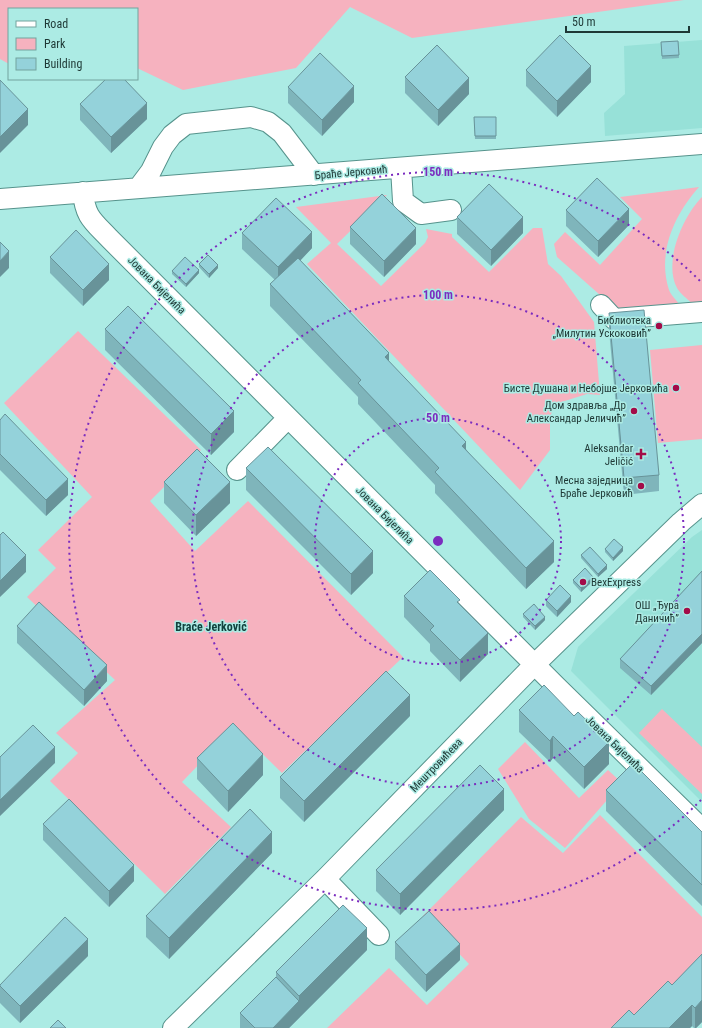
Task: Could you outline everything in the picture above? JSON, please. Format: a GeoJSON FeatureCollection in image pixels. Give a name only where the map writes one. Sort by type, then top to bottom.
{"type":"FeatureCollection","features":[{"type":"Feature","properties":{"kind":"street"},"geometry":{"type":"LineString","coordinates":[[139,188],[151,171],[163,148],[172,135],[186,124],[251,117],[268,122],[282,133],[314,175]]}},
{"type":"Feature","properties":{"kind":"street","name":"Браће Јерковић"},"geometry":{"type":"LineString","coordinates":[[0,199],[702,144]]}},
{"type":"Feature","properties":{"kind":"street"},"geometry":{"type":"LineString","coordinates":[[401,168],[403,201],[421,214],[451,210]]}},
{"type":"Feature","properties":{"kind":"street","name":"Јована Бијелића"},"geometry":{"type":"LineString","coordinates":[[83,192],[84,205],[88,215],[288,418],[534,664],[702,829]]}},
{"type":"Feature","properties":{"kind":"street"},"geometry":{"type":"LineString","coordinates":[[601,305],[614,319],[702,312]]}},
{"type":"Feature","properties":{"kind":"street"},"geometry":{"type":"LineString","coordinates":[[237,470],[288,418]]}},
{"type":"Feature","properties":{"kind":"street","name":"Мештровићева"},"geometry":{"type":"LineString","coordinates":[[173,1028],[325,879],[534,664],[670,531],[702,504]]}},
{"type":"Feature","properties":{"kind":"street"},"geometry":{"type":"LineString","coordinates":[[325,879],[378,935]]}},
{"type":"Feature","properties":{"kind":"shaded area"},"geometry":{"type":"Polygon","coordinates":[[[702,40],[702,128],[605,136],[604,113],[625,94],[624,46],[702,40]]]}},
{"type":"Feature","properties":{"kind":"shaded area"},"geometry":{"type":"Polygon","coordinates":[[[702,530],[702,802],[571,671],[578,647],[692,537],[702,530]]]}},
{"type":"Feature","properties":{"kind":"green space"},"geometry":{"type":"Polygon","coordinates":[[[0,0],[684,0],[412,38],[350,7],[296,68],[183,90],[138,68],[138,8],[8,8],[8,63],[0,59],[0,0]]]}},
{"type":"Feature","properties":{"kind":"green space"},"geometry":{"type":"Polygon","coordinates":[[[699,187],[690,198],[675,222],[667,249],[665,262],[669,290],[680,305],[617,310],[557,257],[554,244],[565,232],[600,265],[642,219],[620,197],[699,187]]]}},
{"type":"Feature","properties":{"kind":"green space"},"geometry":{"type":"Polygon","coordinates":[[[387,195],[337,244],[381,286],[425,243],[428,237],[426,229],[452,234],[452,237],[489,272],[533,228],[542,228],[548,264],[561,276],[594,322],[600,395],[587,394],[555,404],[550,417],[550,450],[520,490],[307,264],[331,243],[296,207],[387,195]]]}},
{"type":"Feature","properties":{"kind":"green space"},"geometry":{"type":"Polygon","coordinates":[[[702,197],[702,302],[692,303],[677,288],[673,277],[672,265],[677,240],[682,227],[695,205],[702,197]]]}},
{"type":"Feature","properties":{"kind":"green space"},"geometry":{"type":"Polygon","coordinates":[[[78,331],[201,450],[150,501],[195,551],[248,501],[403,657],[282,773],[235,727],[182,782],[231,827],[165,894],[50,781],[78,753],[56,733],[115,680],[27,597],[56,568],[38,550],[92,497],[4,403],[78,331]]]}},
{"type":"Feature","properties":{"kind":"green space"},"geometry":{"type":"Polygon","coordinates":[[[702,345],[702,439],[658,443],[650,350],[702,345]]]}},
{"type":"Feature","properties":{"kind":"green space"},"geometry":{"type":"Polygon","coordinates":[[[662,709],[702,747],[702,794],[639,733],[662,709]]]}},
{"type":"Feature","properties":{"kind":"green space"},"geometry":{"type":"Polygon","coordinates":[[[525,742],[579,798],[608,770],[622,783],[565,848],[529,819],[498,769],[525,742]]]}},
{"type":"Feature","properties":{"kind":"green space"},"geometry":{"type":"Polygon","coordinates":[[[600,815],[702,917],[702,958],[625,1028],[327,1028],[389,968],[427,1005],[469,964],[423,916],[521,817],[563,853],[600,815]]]}},
{"type":"Feature","properties":{"kind":"building"},"geometry":{"type":"Polygon","coordinates":[[[560,35],[591,66],[557,101],[526,70],[560,35]]]}},
{"type":"Feature","properties":{"kind":"building"},"geometry":{"type":"Polygon","coordinates":[[[678,41],[679,55],[662,56],[661,42],[678,41]]]}},
{"type":"Feature","properties":{"kind":"building"},"geometry":{"type":"Polygon","coordinates":[[[437,45],[469,78],[438,110],[405,77],[437,45]]]}},
{"type":"Feature","properties":{"kind":"building"},"geometry":{"type":"Polygon","coordinates":[[[320,53],[354,86],[322,120],[288,87],[320,53]]]}},
{"type":"Feature","properties":{"kind":"building"},"geometry":{"type":"Polygon","coordinates":[[[0,80],[28,109],[0,137],[0,80]]]}},
{"type":"Feature","properties":{"kind":"building"},"geometry":{"type":"Polygon","coordinates":[[[105,80],[125,80],[147,103],[111,137],[80,104],[105,80]]]}},
{"type":"Feature","properties":{"kind":"building"},"geometry":{"type":"Polygon","coordinates":[[[474,117],[496,117],[496,136],[475,136],[474,117]]]}},
{"type":"Feature","properties":{"kind":"building"},"geometry":{"type":"Polygon","coordinates":[[[597,178],[629,209],[598,241],[566,210],[597,178]]]}},
{"type":"Feature","properties":{"kind":"building"},"geometry":{"type":"Polygon","coordinates":[[[489,184],[523,217],[491,250],[457,217],[489,184]]]}},
{"type":"Feature","properties":{"kind":"building"},"geometry":{"type":"Polygon","coordinates":[[[382,194],[416,228],[384,261],[350,227],[382,194]]]}},
{"type":"Feature","properties":{"kind":"building"},"geometry":{"type":"Polygon","coordinates":[[[276,198],[312,232],[278,267],[242,233],[276,198]]]}},
{"type":"Feature","properties":{"kind":"building"},"geometry":{"type":"Polygon","coordinates":[[[76,230],[109,264],[83,290],[50,257],[76,230]]]}},
{"type":"Feature","properties":{"kind":"building"},"geometry":{"type":"Polygon","coordinates":[[[0,242],[9,251],[0,261],[0,242]]]}},
{"type":"Feature","properties":{"kind":"building"},"geometry":{"type":"Polygon","coordinates":[[[208,255],[218,265],[209,274],[199,264],[208,255]]]}},
{"type":"Feature","properties":{"kind":"building"},"geometry":{"type":"Polygon","coordinates":[[[185,257],[199,270],[186,284],[172,271],[185,257]]]}},
{"type":"Feature","properties":{"kind":"building"},"geometry":{"type":"Polygon","coordinates":[[[298,258],[389,353],[385,357],[466,442],[462,446],[554,541],[526,568],[435,472],[439,468],[358,383],[361,380],[270,284],[298,258]]]}},
{"type":"Feature","properties":{"kind":"building"},"geometry":{"type":"Polygon","coordinates":[[[128,306],[234,411],[211,434],[105,329],[128,306]]]}},
{"type":"Feature","properties":{"kind":"building","name":"Дом здравља „Др Александар Јеличић”"},"geometry":{"type":"Polygon","coordinates":[[[644,310],[659,475],[624,478],[609,313],[644,310]]]}},
{"type":"Feature","properties":{"kind":"building"},"geometry":{"type":"Polygon","coordinates":[[[5,414],[68,479],[46,500],[0,454],[0,420],[5,414]]]}},
{"type":"Feature","properties":{"kind":"building"},"geometry":{"type":"Polygon","coordinates":[[[268,447],[373,551],[351,574],[246,468],[268,447]]]}},
{"type":"Feature","properties":{"kind":"building"},"geometry":{"type":"Polygon","coordinates":[[[197,449],[230,482],[196,515],[164,482],[197,449]]]}},
{"type":"Feature","properties":{"kind":"building"},"geometry":{"type":"Polygon","coordinates":[[[3,532],[26,555],[0,581],[0,535],[3,532]]]}},
{"type":"Feature","properties":{"kind":"building"},"geometry":{"type":"Polygon","coordinates":[[[614,539],[623,547],[613,558],[605,549],[614,539]]]}},
{"type":"Feature","properties":{"kind":"building"},"geometry":{"type":"Polygon","coordinates":[[[590,547],[607,565],[598,574],[581,555],[590,547]]]}},
{"type":"Feature","properties":{"kind":"building","name":"BexExpress"},"geometry":{"type":"Polygon","coordinates":[[[585,568],[593,577],[581,588],[573,580],[585,568]]]}},
{"type":"Feature","properties":{"kind":"building"},"geometry":{"type":"Polygon","coordinates":[[[430,570],[460,600],[457,602],[488,633],[460,660],[430,630],[434,626],[404,596],[430,570]]]}},
{"type":"Feature","properties":{"kind":"building","name":"ОШ „Ђура Даничић”"},"geometry":{"type":"Polygon","coordinates":[[[702,571],[702,634],[651,686],[620,659],[702,571]]]}},
{"type":"Feature","properties":{"kind":"building"},"geometry":{"type":"Polygon","coordinates":[[[560,585],[571,596],[557,611],[546,600],[560,585]]]}},
{"type":"Feature","properties":{"kind":"building"},"geometry":{"type":"Polygon","coordinates":[[[39,602],[107,665],[84,690],[17,626],[39,602]]]}},
{"type":"Feature","properties":{"kind":"building"},"geometry":{"type":"Polygon","coordinates":[[[534,604],[545,617],[535,626],[523,614],[534,604]]]}},
{"type":"Feature","properties":{"kind":"building"},"geometry":{"type":"Polygon","coordinates":[[[386,671],[410,695],[304,801],[280,777],[386,671]]]}},
{"type":"Feature","properties":{"kind":"building"},"geometry":{"type":"Polygon","coordinates":[[[544,685],[574,716],[578,712],[609,742],[584,767],[553,736],[550,741],[519,710],[544,685]]]}},
{"type":"Feature","properties":{"kind":"building"},"geometry":{"type":"Polygon","coordinates":[[[233,723],[263,754],[228,791],[197,758],[233,723]]]}},
{"type":"Feature","properties":{"kind":"building"},"geometry":{"type":"Polygon","coordinates":[[[33,725],[55,747],[0,800],[0,757],[33,725]]]}},
{"type":"Feature","properties":{"kind":"building"},"geometry":{"type":"Polygon","coordinates":[[[633,763],[702,832],[702,885],[606,790],[633,763]]]}},
{"type":"Feature","properties":{"kind":"building"},"geometry":{"type":"Polygon","coordinates":[[[480,765],[504,789],[400,894],[376,870],[480,765]]]}},
{"type":"Feature","properties":{"kind":"building"},"geometry":{"type":"Polygon","coordinates":[[[69,799],[134,865],[109,891],[43,824],[69,799]]]}},
{"type":"Feature","properties":{"kind":"building"},"geometry":{"type":"Polygon","coordinates":[[[250,809],[272,832],[169,938],[146,916],[250,809]]]}},
{"type":"Feature","properties":{"kind":"building"},"geometry":{"type":"Polygon","coordinates":[[[343,905],[367,928],[299,996],[276,972],[343,905]]]}},
{"type":"Feature","properties":{"kind":"building"},"geometry":{"type":"Polygon","coordinates":[[[429,911],[460,944],[426,975],[395,942],[429,911]]]}},
{"type":"Feature","properties":{"kind":"building"},"geometry":{"type":"Polygon","coordinates":[[[65,917],[88,939],[20,1006],[0,985],[65,917]]]}},
{"type":"Feature","properties":{"kind":"building"},"geometry":{"type":"Polygon","coordinates":[[[702,954],[702,1000],[695,1008],[692,1005],[669,1028],[611,1028],[629,1010],[634,1015],[668,981],[672,985],[702,954]]]}},
{"type":"Feature","properties":{"kind":"building"},"geometry":{"type":"Polygon","coordinates":[[[276,977],[299,1001],[273,1028],[255,1028],[240,1013],[276,977]]]}},
{"type":"Feature","properties":{"kind":"building"},"geometry":{"type":"Polygon","coordinates":[[[58,1020],[66,1028],[50,1028],[58,1020]]]}},
{"type":"Feature","properties":{"kind":"place","name":"Библиотека „Милутин Ускоковић”"},"geometry":{"type":"Point","coordinates":[659,326]}},
{"type":"Feature","properties":{"kind":"place","name":"Бисте Душана и Небојше Јерковића"},"geometry":{"type":"Point","coordinates":[676,388]}},
{"type":"Feature","properties":{"kind":"place","name":"Дом здравља „Др Александар Јеличић”"},"geometry":{"type":"Point","coordinates":[634,411]}},
{"type":"Feature","properties":{"kind":"place","name":"Aleksandar Jeličić"},"geometry":{"type":"Point","coordinates":[641,454]}},
{"type":"Feature","properties":{"kind":"place","name":"Месна заједница Браће Јерковић"},"geometry":{"type":"Point","coordinates":[641,486]}},
{"type":"Feature","properties":{"kind":"place","name":"BexExpress"},"geometry":{"type":"Point","coordinates":[583,582]}},
{"type":"Feature","properties":{"kind":"place","name":"ОШ „Ђура Даничић”"},"geometry":{"type":"Point","coordinates":[687,611]}},
{"type":"Feature","properties":{"kind":"district","name":"Braće Jerković"},"geometry":{"type":"Point","coordinates":[211,627]}}]}
